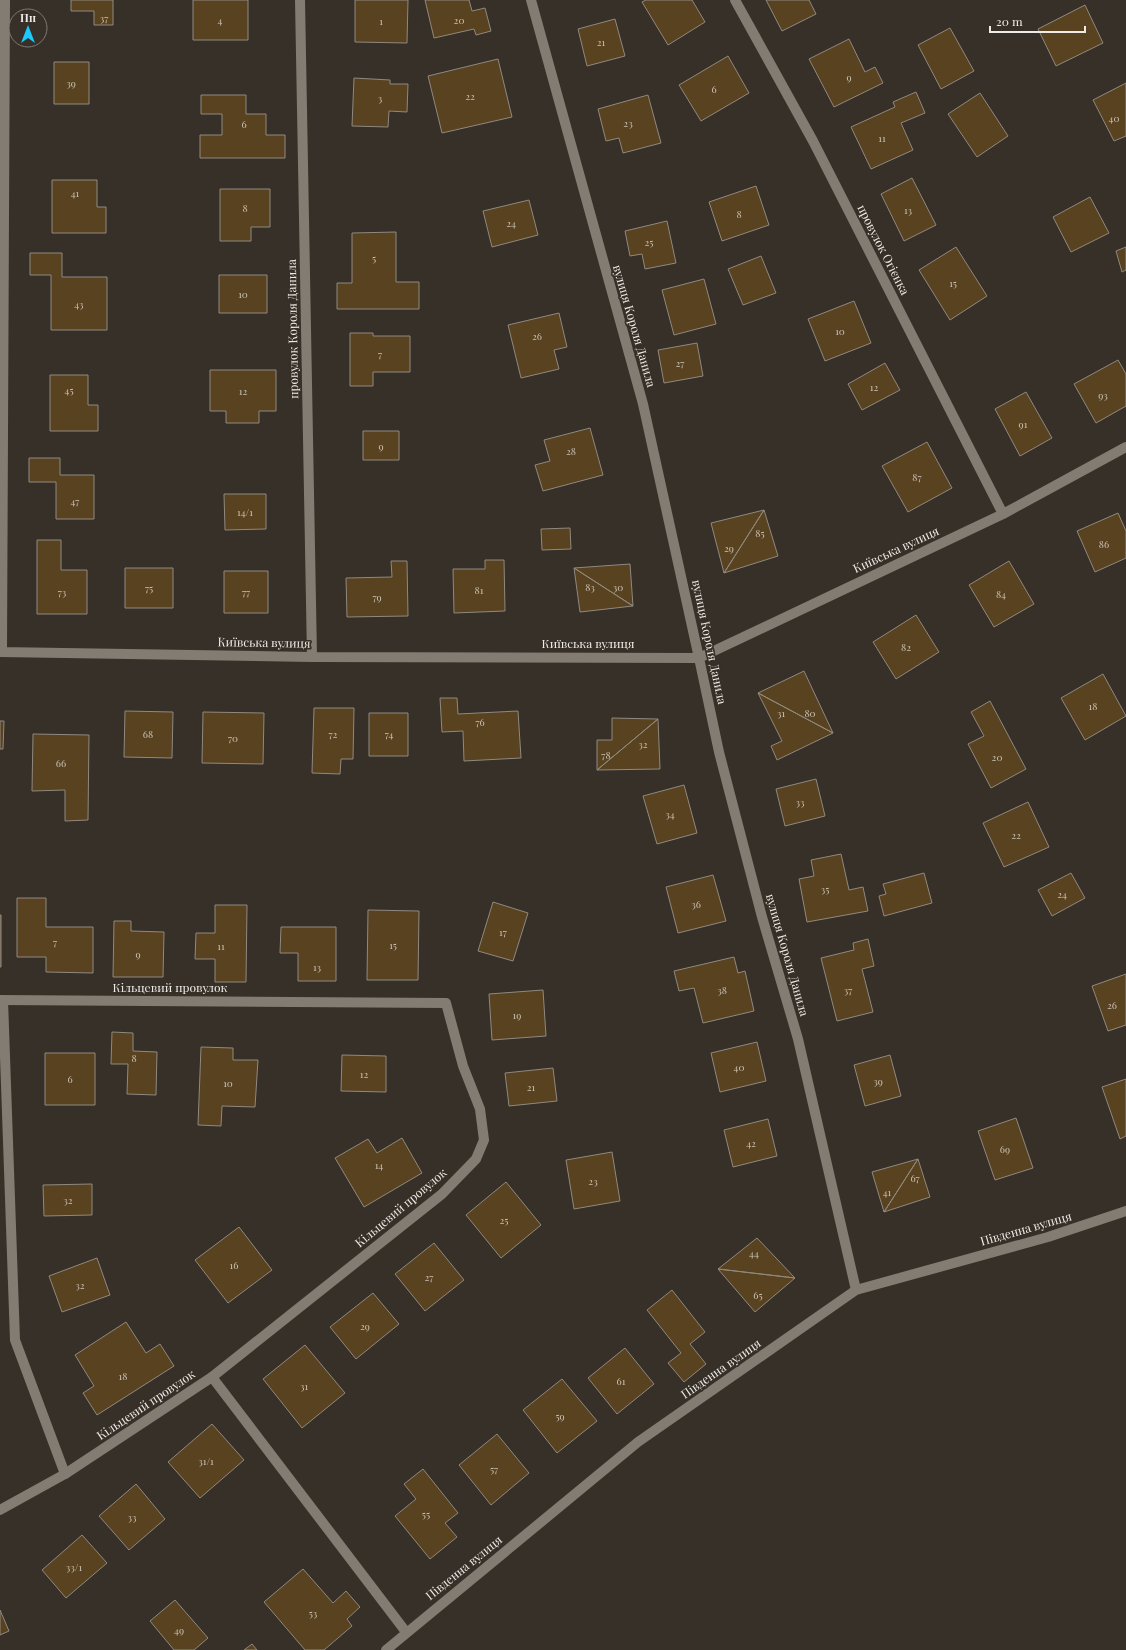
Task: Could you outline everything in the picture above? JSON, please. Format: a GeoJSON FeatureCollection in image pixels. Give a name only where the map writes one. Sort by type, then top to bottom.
{"type":"FeatureCollection","features":[{"type":"Feature","properties":{"kind":"street"},"geometry":{"type":"LineString","coordinates":[[1,652],[5,0]]}},
{"type":"Feature","properties":{"kind":"street","name":"провулок Короля Данила"},"geometry":{"type":"LineString","coordinates":[[300,0],[312,657]]}},
{"type":"Feature","properties":{"kind":"street","name":"вулиця Короля Данила"},"geometry":{"type":"LineString","coordinates":[[531,0],[643,404],[719,752],[744,850],[798,1038],[856,1290]]}},
{"type":"Feature","properties":{"kind":"street","name":"провулок Огієнка"},"geometry":{"type":"LineString","coordinates":[[735,0],[813,141],[1003,514]]}},
{"type":"Feature","properties":{"kind":"street","name":"Київська вулиця"},"geometry":{"type":"LineString","coordinates":[[1,652],[312,657],[699,658],[1003,514],[1126,448]]}},
{"type":"Feature","properties":{"kind":"street","name":"Кільцевий провулок"},"geometry":{"type":"LineString","coordinates":[[0,1510],[65,1474],[212,1376],[442,1194],[476,1159],[484,1140],[480,1109],[463,1066],[446,1003],[2,1000],[15,1340],[65,1474]]}},
{"type":"Feature","properties":{"kind":"street","name":"Південна вулиця"},"geometry":{"type":"LineString","coordinates":[[386,1650],[638,1442],[856,1290],[1048,1237],[1126,1211]]}},
{"type":"Feature","properties":{"kind":"street"},"geometry":{"type":"LineString","coordinates":[[212,1376],[406,1632]]}},
{"type":"Feature","properties":{"kind":"building"},"geometry":{"type":"Polygon","coordinates":[[[71,0],[113,0],[113,25],[94,25],[94,11],[71,11],[71,0]]]}},
{"type":"Feature","properties":{"kind":"building"},"geometry":{"type":"Polygon","coordinates":[[[193,0],[248,0],[248,40],[193,40],[193,0]]]}},
{"type":"Feature","properties":{"kind":"building"},"geometry":{"type":"Polygon","coordinates":[[[355,0],[408,0],[407,43],[355,42],[355,0]]]}},
{"type":"Feature","properties":{"kind":"building"},"geometry":{"type":"Polygon","coordinates":[[[425,0],[469,0],[472,11],[485,8],[491,31],[476,35],[474,29],[434,38],[425,0]]]}},
{"type":"Feature","properties":{"kind":"building"},"geometry":{"type":"Polygon","coordinates":[[[646,0],[692,0],[705,22],[668,45],[642,2],[646,0]]]}},
{"type":"Feature","properties":{"kind":"building"},"geometry":{"type":"Polygon","coordinates":[[[766,0],[809,0],[816,14],[782,31],[766,0]]]}},
{"type":"Feature","properties":{"kind":"building"},"geometry":{"type":"Polygon","coordinates":[[[1085,5],[1103,43],[1056,66],[1038,29],[1085,5]]]}},
{"type":"Feature","properties":{"kind":"building"},"geometry":{"type":"Polygon","coordinates":[[[615,19],[625,56],[587,66],[578,29],[615,19]]]}},
{"type":"Feature","properties":{"kind":"building"},"geometry":{"type":"Polygon","coordinates":[[[950,28],[974,71],[941,89],[918,45],[950,28]]]}},
{"type":"Feature","properties":{"kind":"building"},"geometry":{"type":"Polygon","coordinates":[[[849,39],[865,72],[875,67],[883,83],[834,107],[809,59],[849,39]]]}},
{"type":"Feature","properties":{"kind":"building"},"geometry":{"type":"Polygon","coordinates":[[[728,56],[749,93],[701,121],[679,85],[728,56]]]}},
{"type":"Feature","properties":{"kind":"building"},"geometry":{"type":"Polygon","coordinates":[[[498,59],[512,117],[442,133],[428,76],[498,59]]]}},
{"type":"Feature","properties":{"kind":"building"},"geometry":{"type":"Polygon","coordinates":[[[54,62],[89,62],[89,104],[54,104],[54,62]]]}},
{"type":"Feature","properties":{"kind":"building"},"geometry":{"type":"Polygon","coordinates":[[[354,78],[390,80],[390,84],[408,84],[407,112],[389,111],[388,127],[352,126],[354,78]]]}},
{"type":"Feature","properties":{"kind":"building"},"geometry":{"type":"Polygon","coordinates":[[[1126,83],[1126,136],[1114,141],[1093,100],[1126,83]]]}},
{"type":"Feature","properties":{"kind":"building"},"geometry":{"type":"Polygon","coordinates":[[[916,92],[925,113],[901,123],[913,150],[871,169],[851,127],[895,107],[893,102],[916,92]]]}},
{"type":"Feature","properties":{"kind":"building"},"geometry":{"type":"Polygon","coordinates":[[[980,93],[1008,136],[977,157],[948,114],[980,93]]]}},
{"type":"Feature","properties":{"kind":"building"},"geometry":{"type":"Polygon","coordinates":[[[201,95],[246,95],[246,114],[266,114],[266,135],[285,135],[285,158],[200,158],[200,135],[222,135],[222,114],[201,114],[201,95]]]}},
{"type":"Feature","properties":{"kind":"building"},"geometry":{"type":"Polygon","coordinates":[[[648,95],[661,143],[623,153],[619,138],[606,141],[598,109],[648,95]]]}},
{"type":"Feature","properties":{"kind":"building"},"geometry":{"type":"Polygon","coordinates":[[[912,178],[936,225],[904,241],[881,194],[912,178]]]}},
{"type":"Feature","properties":{"kind":"building"},"geometry":{"type":"Polygon","coordinates":[[[52,180],[97,180],[97,207],[106,207],[106,233],[52,233],[52,180]]]}},
{"type":"Feature","properties":{"kind":"building"},"geometry":{"type":"Polygon","coordinates":[[[756,186],[769,225],[722,241],[709,202],[756,186]]]}},
{"type":"Feature","properties":{"kind":"building"},"geometry":{"type":"Polygon","coordinates":[[[220,189],[270,189],[270,227],[251,227],[251,241],[220,241],[220,189]]]}},
{"type":"Feature","properties":{"kind":"building"},"geometry":{"type":"Polygon","coordinates":[[[1090,197],[1109,233],[1071,252],[1053,217],[1090,197]]]}},
{"type":"Feature","properties":{"kind":"building"},"geometry":{"type":"Polygon","coordinates":[[[529,200],[538,235],[492,247],[483,211],[529,200]]]}},
{"type":"Feature","properties":{"kind":"building"},"geometry":{"type":"Polygon","coordinates":[[[667,221],[676,263],[645,269],[642,254],[630,256],[625,231],[667,221]]]}},
{"type":"Feature","properties":{"kind":"building"},"geometry":{"type":"Polygon","coordinates":[[[396,232],[396,282],[419,282],[419,309],[337,309],[337,283],[352,283],[352,233],[396,232]]]}},
{"type":"Feature","properties":{"kind":"building"},"geometry":{"type":"Polygon","coordinates":[[[956,247],[987,296],[950,320],[919,270],[956,247]]]}},
{"type":"Feature","properties":{"kind":"building"},"geometry":{"type":"Polygon","coordinates":[[[1126,247],[1126,270],[1122,272],[1116,251],[1126,247]]]}},
{"type":"Feature","properties":{"kind":"building"},"geometry":{"type":"Polygon","coordinates":[[[30,253],[62,253],[62,277],[107,277],[107,330],[51,330],[51,275],[30,275],[30,253]]]}},
{"type":"Feature","properties":{"kind":"building"},"geometry":{"type":"Polygon","coordinates":[[[761,256],[776,293],[743,305],[728,269],[761,256]]]}},
{"type":"Feature","properties":{"kind":"building"},"geometry":{"type":"Polygon","coordinates":[[[219,275],[267,275],[267,313],[219,313],[219,275]]]}},
{"type":"Feature","properties":{"kind":"building"},"geometry":{"type":"Polygon","coordinates":[[[704,279],[716,324],[674,335],[662,290],[704,279]]]}},
{"type":"Feature","properties":{"kind":"building"},"geometry":{"type":"Polygon","coordinates":[[[854,301],[871,343],[825,361],[808,319],[854,301]]]}},
{"type":"Feature","properties":{"kind":"building"},"geometry":{"type":"Polygon","coordinates":[[[559,313],[567,347],[554,350],[559,369],[521,378],[508,325],[559,313]]]}},
{"type":"Feature","properties":{"kind":"building"},"geometry":{"type":"Polygon","coordinates":[[[350,333],[373,333],[373,336],[410,336],[410,372],[373,372],[373,386],[350,386],[350,333]]]}},
{"type":"Feature","properties":{"kind":"building"},"geometry":{"type":"Polygon","coordinates":[[[697,343],[703,376],[664,383],[658,350],[697,343]]]}},
{"type":"Feature","properties":{"kind":"building"},"geometry":{"type":"Polygon","coordinates":[[[1118,360],[1126,374],[1126,406],[1096,423],[1074,384],[1118,360]]]}},
{"type":"Feature","properties":{"kind":"building"},"geometry":{"type":"Polygon","coordinates":[[[885,363],[900,390],[862,410],[848,384],[885,363]]]}},
{"type":"Feature","properties":{"kind":"building"},"geometry":{"type":"Polygon","coordinates":[[[210,370],[276,370],[276,411],[259,411],[259,423],[226,423],[226,411],[210,411],[210,370]]]}},
{"type":"Feature","properties":{"kind":"building"},"geometry":{"type":"Polygon","coordinates":[[[50,375],[88,375],[88,405],[98,405],[98,431],[50,431],[50,375]]]}},
{"type":"Feature","properties":{"kind":"building"},"geometry":{"type":"Polygon","coordinates":[[[1026,392],[1052,438],[1020,456],[995,409],[1026,392]]]}},
{"type":"Feature","properties":{"kind":"building"},"geometry":{"type":"Polygon","coordinates":[[[590,428],[603,475],[543,491],[535,465],[550,461],[544,440],[590,428]]]}},
{"type":"Feature","properties":{"kind":"building"},"geometry":{"type":"Polygon","coordinates":[[[363,431],[399,431],[399,460],[363,460],[363,431]]]}},
{"type":"Feature","properties":{"kind":"building"},"geometry":{"type":"Polygon","coordinates":[[[927,442],[952,488],[908,512],[882,466],[927,442]]]}},
{"type":"Feature","properties":{"kind":"building"},"geometry":{"type":"Polygon","coordinates":[[[29,458],[60,458],[60,475],[94,475],[94,519],[56,519],[56,482],[29,482],[29,458]]]}},
{"type":"Feature","properties":{"kind":"building"},"geometry":{"type":"Polygon","coordinates":[[[224,494],[266,494],[266,529],[225,530],[224,494]]]}},
{"type":"Feature","properties":{"kind":"building"},"geometry":{"type":"Polygon","coordinates":[[[764,510],[724,573],[711,523],[764,510]]]}},
{"type":"Feature","properties":{"kind":"building"},"geometry":{"type":"Polygon","coordinates":[[[764,510],[778,556],[724,573],[764,510]]]}},
{"type":"Feature","properties":{"kind":"building"},"geometry":{"type":"Polygon","coordinates":[[[1118,513],[1126,531],[1126,558],[1095,572],[1077,531],[1118,513]]]}},
{"type":"Feature","properties":{"kind":"building"},"geometry":{"type":"Polygon","coordinates":[[[570,528],[571,549],[542,550],[541,529],[570,528]]]}},
{"type":"Feature","properties":{"kind":"building"},"geometry":{"type":"Polygon","coordinates":[[[37,540],[61,540],[61,570],[87,570],[87,614],[37,614],[37,540]]]}},
{"type":"Feature","properties":{"kind":"building"},"geometry":{"type":"Polygon","coordinates":[[[485,560],[504,560],[505,611],[454,613],[453,569],[485,569],[485,560]]]}},
{"type":"Feature","properties":{"kind":"building"},"geometry":{"type":"Polygon","coordinates":[[[391,561],[407,561],[408,616],[347,617],[346,578],[392,577],[391,561]]]}},
{"type":"Feature","properties":{"kind":"building"},"geometry":{"type":"Polygon","coordinates":[[[1009,561],[1034,604],[994,627],[969,585],[1009,561]]]}},
{"type":"Feature","properties":{"kind":"building"},"geometry":{"type":"Polygon","coordinates":[[[630,564],[633,606],[574,568],[630,564]]]}},
{"type":"Feature","properties":{"kind":"building"},"geometry":{"type":"Polygon","coordinates":[[[125,568],[173,568],[173,608],[125,608],[125,568]]]}},
{"type":"Feature","properties":{"kind":"building"},"geometry":{"type":"Polygon","coordinates":[[[574,568],[633,606],[580,612],[574,568]]]}},
{"type":"Feature","properties":{"kind":"building"},"geometry":{"type":"Polygon","coordinates":[[[224,571],[268,571],[268,613],[224,613],[224,571]]]}},
{"type":"Feature","properties":{"kind":"building"},"geometry":{"type":"Polygon","coordinates":[[[916,615],[939,652],[896,679],[873,642],[916,615]]]}},
{"type":"Feature","properties":{"kind":"building"},"geometry":{"type":"Polygon","coordinates":[[[804,671],[833,733],[758,693],[804,671]]]}},
{"type":"Feature","properties":{"kind":"building"},"geometry":{"type":"Polygon","coordinates":[[[1103,674],[1126,716],[1085,740],[1061,698],[1103,674]]]}},
{"type":"Feature","properties":{"kind":"building"},"geometry":{"type":"Polygon","coordinates":[[[758,693],[833,733],[777,760],[771,746],[782,741],[758,693]]]}},
{"type":"Feature","properties":{"kind":"building"},"geometry":{"type":"Polygon","coordinates":[[[440,698],[457,698],[458,714],[518,711],[521,758],[464,761],[463,731],[442,732],[440,698]]]}},
{"type":"Feature","properties":{"kind":"building"},"geometry":{"type":"Polygon","coordinates":[[[990,701],[1026,769],[991,788],[968,744],[984,736],[971,712],[990,701]]]}},
{"type":"Feature","properties":{"kind":"building"},"geometry":{"type":"Polygon","coordinates":[[[314,708],[354,708],[353,759],[341,759],[340,774],[312,773],[314,708]]]}},
{"type":"Feature","properties":{"kind":"building"},"geometry":{"type":"Polygon","coordinates":[[[125,711],[173,712],[172,758],[124,757],[125,711]]]}},
{"type":"Feature","properties":{"kind":"building"},"geometry":{"type":"Polygon","coordinates":[[[203,712],[264,713],[263,764],[202,763],[203,712]]]}},
{"type":"Feature","properties":{"kind":"building"},"geometry":{"type":"Polygon","coordinates":[[[369,713],[408,713],[408,756],[369,756],[369,713]]]}},
{"type":"Feature","properties":{"kind":"building"},"geometry":{"type":"Polygon","coordinates":[[[612,718],[658,719],[597,770],[597,740],[612,740],[612,718]]]}},
{"type":"Feature","properties":{"kind":"building"},"geometry":{"type":"Polygon","coordinates":[[[658,719],[660,769],[597,770],[658,719]]]}},
{"type":"Feature","properties":{"kind":"building"},"geometry":{"type":"Polygon","coordinates":[[[0,721],[4,721],[3,749],[0,749],[0,721]]]}},
{"type":"Feature","properties":{"kind":"building"},"geometry":{"type":"Polygon","coordinates":[[[33,734],[89,735],[88,820],[65,821],[65,790],[32,791],[33,734]]]}},
{"type":"Feature","properties":{"kind":"building"},"geometry":{"type":"Polygon","coordinates":[[[816,779],[825,816],[785,826],[776,789],[816,779]]]}},
{"type":"Feature","properties":{"kind":"building"},"geometry":{"type":"Polygon","coordinates":[[[684,785],[697,833],[657,844],[643,796],[684,785]]]}},
{"type":"Feature","properties":{"kind":"building"},"geometry":{"type":"Polygon","coordinates":[[[1028,802],[1049,847],[1004,867],[983,823],[1028,802]]]}},
{"type":"Feature","properties":{"kind":"building"},"geometry":{"type":"Polygon","coordinates":[[[841,854],[849,890],[863,887],[868,911],[807,922],[799,879],[814,876],[811,860],[841,854]]]}},
{"type":"Feature","properties":{"kind":"building"},"geometry":{"type":"Polygon","coordinates":[[[924,873],[932,903],[884,916],[879,896],[886,894],[883,884],[924,873]]]}},
{"type":"Feature","properties":{"kind":"building"},"geometry":{"type":"Polygon","coordinates":[[[1071,873],[1085,898],[1052,916],[1038,890],[1071,873]]]}},
{"type":"Feature","properties":{"kind":"building"},"geometry":{"type":"Polygon","coordinates":[[[713,875],[726,921],[678,933],[666,887],[713,875]]]}},
{"type":"Feature","properties":{"kind":"building"},"geometry":{"type":"Polygon","coordinates":[[[17,898],[46,898],[46,927],[93,927],[93,973],[46,972],[46,957],[17,957],[17,898]]]}},
{"type":"Feature","properties":{"kind":"building"},"geometry":{"type":"Polygon","coordinates":[[[493,902],[528,913],[513,961],[478,951],[493,902]]]}},
{"type":"Feature","properties":{"kind":"building"},"geometry":{"type":"Polygon","coordinates":[[[215,905],[247,905],[246,982],[215,982],[215,959],[195,959],[196,933],[215,933],[215,905]]]}},
{"type":"Feature","properties":{"kind":"building"},"geometry":{"type":"Polygon","coordinates":[[[368,910],[419,911],[418,980],[367,980],[368,910]]]}},
{"type":"Feature","properties":{"kind":"building"},"geometry":{"type":"Polygon","coordinates":[[[1,915],[1,967],[0,967],[1,915]]]}},
{"type":"Feature","properties":{"kind":"building"},"geometry":{"type":"Polygon","coordinates":[[[114,921],[131,921],[131,931],[164,932],[163,977],[113,977],[114,921]]]}},
{"type":"Feature","properties":{"kind":"building"},"geometry":{"type":"Polygon","coordinates":[[[281,927],[336,927],[336,981],[298,981],[298,953],[280,953],[281,927]]]}},
{"type":"Feature","properties":{"kind":"building"},"geometry":{"type":"Polygon","coordinates":[[[868,939],[874,966],[862,969],[873,1012],[837,1021],[821,958],[854,950],[853,943],[868,939]]]}},
{"type":"Feature","properties":{"kind":"building"},"geometry":{"type":"Polygon","coordinates":[[[734,957],[738,973],[745,971],[754,1011],[703,1023],[694,988],[679,991],[674,971],[734,957]]]}},
{"type":"Feature","properties":{"kind":"building"},"geometry":{"type":"Polygon","coordinates":[[[1126,974],[1126,1025],[1108,1031],[1092,986],[1126,974]]]}},
{"type":"Feature","properties":{"kind":"building"},"geometry":{"type":"Polygon","coordinates":[[[543,990],[546,1036],[492,1040],[489,994],[543,990]]]}},
{"type":"Feature","properties":{"kind":"building"},"geometry":{"type":"Polygon","coordinates":[[[112,1032],[133,1033],[133,1051],[157,1052],[156,1095],[127,1094],[128,1064],[111,1064],[112,1032]]]}},
{"type":"Feature","properties":{"kind":"building"},"geometry":{"type":"Polygon","coordinates":[[[757,1042],[766,1081],[720,1092],[711,1053],[757,1042]]]}},
{"type":"Feature","properties":{"kind":"building"},"geometry":{"type":"Polygon","coordinates":[[[201,1047],[233,1048],[233,1060],[258,1060],[255,1107],[222,1106],[221,1126],[198,1125],[201,1047]]]}},
{"type":"Feature","properties":{"kind":"building"},"geometry":{"type":"Polygon","coordinates":[[[45,1053],[95,1053],[95,1105],[45,1105],[45,1053]]]}},
{"type":"Feature","properties":{"kind":"building"},"geometry":{"type":"Polygon","coordinates":[[[342,1055],[386,1056],[386,1092],[341,1091],[342,1055]]]}},
{"type":"Feature","properties":{"kind":"building"},"geometry":{"type":"Polygon","coordinates":[[[890,1055],[901,1096],[865,1106],[854,1065],[890,1055]]]}},
{"type":"Feature","properties":{"kind":"building"},"geometry":{"type":"Polygon","coordinates":[[[553,1068],[557,1101],[509,1106],[505,1073],[553,1068]]]}},
{"type":"Feature","properties":{"kind":"building"},"geometry":{"type":"Polygon","coordinates":[[[1126,1079],[1126,1136],[1120,1139],[1102,1087],[1126,1079]]]}},
{"type":"Feature","properties":{"kind":"building"},"geometry":{"type":"Polygon","coordinates":[[[1016,1118],[1033,1168],[995,1180],[978,1131],[1016,1118]]]}},
{"type":"Feature","properties":{"kind":"building"},"geometry":{"type":"Polygon","coordinates":[[[768,1119],[777,1156],[733,1167],[724,1130],[768,1119]]]}},
{"type":"Feature","properties":{"kind":"building"},"geometry":{"type":"Polygon","coordinates":[[[402,1138],[422,1173],[364,1207],[335,1158],[368,1139],[377,1153],[402,1138]]]}},
{"type":"Feature","properties":{"kind":"building"},"geometry":{"type":"Polygon","coordinates":[[[612,1152],[620,1201],[574,1209],[566,1160],[612,1152]]]}},
{"type":"Feature","properties":{"kind":"building"},"geometry":{"type":"Polygon","coordinates":[[[918,1159],[884,1212],[872,1172],[918,1159]]]}},
{"type":"Feature","properties":{"kind":"building"},"geometry":{"type":"Polygon","coordinates":[[[918,1159],[930,1197],[884,1212],[918,1159]]]}},
{"type":"Feature","properties":{"kind":"building"},"geometry":{"type":"Polygon","coordinates":[[[506,1182],[541,1225],[501,1258],[466,1215],[506,1182]]]}},
{"type":"Feature","properties":{"kind":"building"},"geometry":{"type":"Polygon","coordinates":[[[92,1184],[92,1215],[44,1216],[43,1185],[92,1184]]]}},
{"type":"Feature","properties":{"kind":"building"},"geometry":{"type":"Polygon","coordinates":[[[239,1227],[272,1270],[228,1303],[195,1260],[239,1227]]]}},
{"type":"Feature","properties":{"kind":"building"},"geometry":{"type":"Polygon","coordinates":[[[757,1238],[795,1278],[718,1269],[757,1238]]]}},
{"type":"Feature","properties":{"kind":"building"},"geometry":{"type":"Polygon","coordinates":[[[434,1243],[464,1280],[425,1311],[395,1274],[434,1243]]]}},
{"type":"Feature","properties":{"kind":"building"},"geometry":{"type":"Polygon","coordinates":[[[97,1258],[110,1295],[62,1312],[49,1276],[97,1258]]]}},
{"type":"Feature","properties":{"kind":"building"},"geometry":{"type":"Polygon","coordinates":[[[718,1269],[795,1278],[755,1312],[718,1269]]]}},
{"type":"Feature","properties":{"kind":"building"},"geometry":{"type":"Polygon","coordinates":[[[672,1290],[705,1332],[690,1344],[706,1364],[684,1382],[668,1363],[681,1353],[647,1310],[672,1290]]]}},
{"type":"Feature","properties":{"kind":"building"},"geometry":{"type":"Polygon","coordinates":[[[373,1293],[399,1324],[356,1359],[330,1327],[373,1293]]]}},
{"type":"Feature","properties":{"kind":"building"},"geometry":{"type":"Polygon","coordinates":[[[126,1322],[146,1353],[160,1344],[174,1366],[97,1415],[83,1393],[94,1386],[75,1355],[126,1322]]]}},
{"type":"Feature","properties":{"kind":"building"},"geometry":{"type":"Polygon","coordinates":[[[305,1345],[345,1393],[302,1428],[263,1379],[305,1345]]]}},
{"type":"Feature","properties":{"kind":"building"},"geometry":{"type":"Polygon","coordinates":[[[625,1348],[654,1384],[617,1414],[588,1378],[625,1348]]]}},
{"type":"Feature","properties":{"kind":"building"},"geometry":{"type":"Polygon","coordinates":[[[562,1379],[597,1421],[557,1453],[523,1410],[562,1379]]]}},
{"type":"Feature","properties":{"kind":"building"},"geometry":{"type":"Polygon","coordinates":[[[212,1424],[244,1460],[200,1498],[168,1462],[212,1424]]]}},
{"type":"Feature","properties":{"kind":"building"},"geometry":{"type":"Polygon","coordinates":[[[497,1434],[529,1473],[491,1505],[459,1465],[497,1434]]]}},
{"type":"Feature","properties":{"kind":"building"},"geometry":{"type":"Polygon","coordinates":[[[423,1469],[458,1513],[445,1523],[457,1537],[430,1559],[395,1516],[416,1499],[404,1484],[423,1469]]]}},
{"type":"Feature","properties":{"kind":"building"},"geometry":{"type":"Polygon","coordinates":[[[136,1484],[165,1519],[129,1550],[99,1516],[136,1484]]]}},
{"type":"Feature","properties":{"kind":"building"},"geometry":{"type":"Polygon","coordinates":[[[82,1535],[107,1563],[66,1598],[42,1570],[82,1535]]]}},
{"type":"Feature","properties":{"kind":"building"},"geometry":{"type":"Polygon","coordinates":[[[303,1569],[333,1603],[346,1591],[360,1607],[347,1619],[352,1626],[324,1650],[305,1650],[264,1602],[303,1569]]]}},
{"type":"Feature","properties":{"kind":"building"},"geometry":{"type":"Polygon","coordinates":[[[175,1600],[208,1638],[194,1650],[174,1650],[150,1621],[175,1600]]]}},
{"type":"Feature","properties":{"kind":"building"},"geometry":{"type":"Polygon","coordinates":[[[0,1610],[9,1631],[0,1635],[0,1610]]]}},
{"type":"Feature","properties":{"kind":"building"},"geometry":{"type":"Polygon","coordinates":[[[252,1644],[257,1650],[244,1650],[252,1644]]]}}]}
